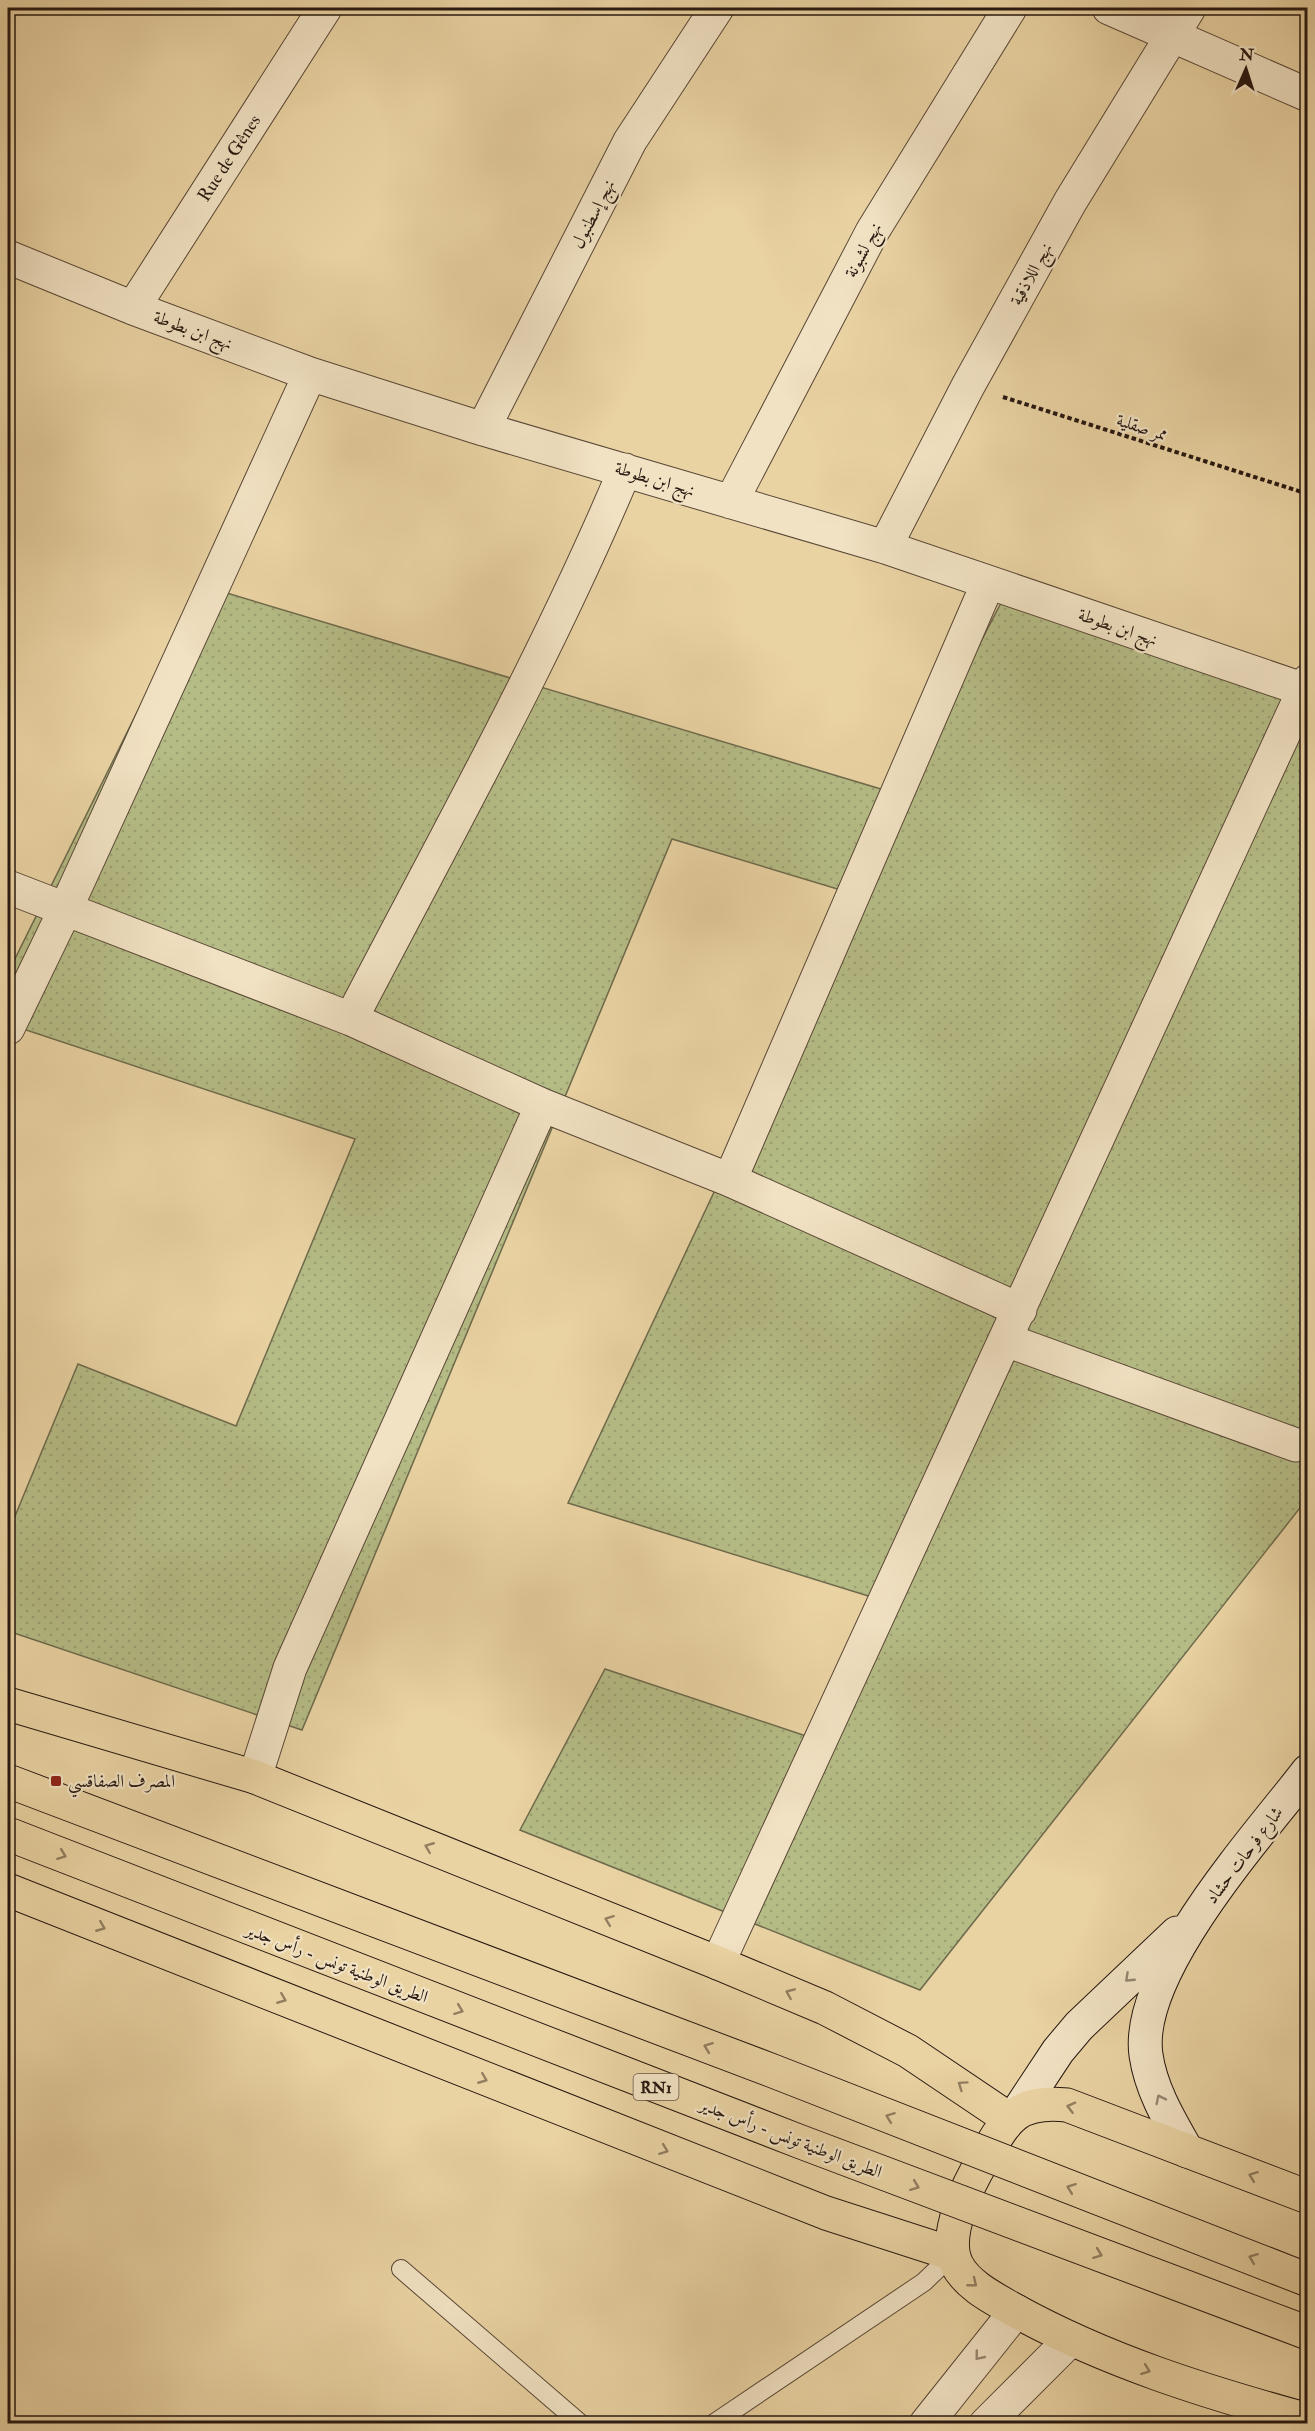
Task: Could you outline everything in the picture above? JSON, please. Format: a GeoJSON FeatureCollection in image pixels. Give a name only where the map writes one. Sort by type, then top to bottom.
{"type":"FeatureCollection","features":[{"type":"Feature","properties":{"kind":"main road"},"geometry":{"type":"LineString","coordinates":[[8,1704],[255,1777],[718,1963],[825,2008],[908,2051],[1014,2115]]}},
{"type":"Feature","properties":{"kind":"main road"},"geometry":{"type":"LineString","coordinates":[[8,1781],[762,2067],[1308,2280]]}},
{"type":"Feature","properties":{"kind":"main road","name":"الطريق الوطنية تونس - رأس جدير"},"geometry":{"type":"LineString","coordinates":[[8,1834],[801,2142],[1308,2333]]}},
{"type":"Feature","properties":{"kind":"main road"},"geometry":{"type":"LineString","coordinates":[[8,1890],[804,2204],[953,2254]]}},
{"type":"Feature","properties":{"kind":"main road"},"geometry":{"type":"LineString","coordinates":[[1308,2198],[1067,2105],[1039,2104],[1014,2115],[966,2192],[957,2221],[953,2254],[965,2277],[993,2298],[1071,2339],[1124,2362],[1230,2399],[1308,2420]]}},
{"type":"Feature","properties":{"kind":"street","name":"Rue de Gênes"},"geometry":{"type":"LineString","coordinates":[[133,308],[325,8]]}},
{"type":"Feature","properties":{"kind":"street","name":"نهج إسطنبول"},"geometry":{"type":"LineString","coordinates":[[483,429],[630,141],[717,8]]}},
{"type":"Feature","properties":{"kind":"street","name":"نهج لشبونة"},"geometry":{"type":"LineString","coordinates":[[731,502],[872,232],[1010,8]]}},
{"type":"Feature","properties":{"kind":"street"},"geometry":{"type":"LineString","coordinates":[[1109,8],[1180,20],[1308,95]]}},
{"type":"Feature","properties":{"kind":"street","name":"نهج اللاذقية"},"geometry":{"type":"LineString","coordinates":[[885,547],[968,386],[1071,202],[1180,20]]}},
{"type":"Feature","properties":{"kind":"street","name":"نهج ابن بطوطة"},"geometry":{"type":"LineString","coordinates":[[8,257],[133,308],[310,374],[483,429],[885,547],[1307,687]]}},
{"type":"Feature","properties":{"kind":"street"},"geometry":{"type":"LineString","coordinates":[[8,1028],[66,908],[310,374]]}},
{"type":"Feature","properties":{"kind":"street"},"geometry":{"type":"LineString","coordinates":[[351,1018],[519,694],[607,515],[625,470]]}},
{"type":"Feature","properties":{"kind":"street"},"geometry":{"type":"LineString","coordinates":[[730,1180],[988,583]]}},
{"type":"Feature","properties":{"kind":"street"},"geometry":{"type":"LineString","coordinates":[[718,1963],[1020,1310],[1115,1095],[1307,687]]}},
{"type":"Feature","properties":{"kind":"street"},"geometry":{"type":"LineString","coordinates":[[8,887],[351,1018],[542,1105],[730,1180],[1020,1310]]}},
{"type":"Feature","properties":{"kind":"street"},"geometry":{"type":"LineString","coordinates":[[255,1777],[290,1668],[542,1105]]}},
{"type":"Feature","properties":{"kind":"street"},"geometry":{"type":"LineString","coordinates":[[1006,1340],[1296,1445]]}},
{"type":"Feature","properties":{"kind":"street","name":"شارع فرحات حشاد"},"geometry":{"type":"LineString","coordinates":[[1202,1910],[1308,1771]]}},
{"type":"Feature","properties":{"kind":"street"},"geometry":{"type":"LineString","coordinates":[[1014,2115],[1058,2051],[1079,2026],[1202,1910]]}},
{"type":"Feature","properties":{"kind":"street"},"geometry":{"type":"LineString","coordinates":[[1187,2151],[1151,2080],[1145,2053],[1146,2030],[1160,1984],[1202,1910]]}},
{"type":"Feature","properties":{"kind":"street"},"geometry":{"type":"LineString","coordinates":[[926,2424],[1016,2311]]}},
{"type":"Feature","properties":{"kind":"street"},"geometry":{"type":"LineString","coordinates":[[986,2424],[1071,2339]]}},
{"type":"Feature","properties":{"kind":"lane"},"geometry":{"type":"LineString","coordinates":[[713,2424],[918,2287],[953,2254]]}},
{"type":"Feature","properties":{"kind":"lane"},"geometry":{"type":"LineString","coordinates":[[401,2269],[581,2424]]}},
{"type":"Feature","properties":{"kind":"path","name":"ممر صقلية"},"geometry":{"type":"LineString","coordinates":[[968,386],[1308,494]]}},
{"type":"Feature","properties":{"kind":"green space"},"geometry":{"type":"Polygon","coordinates":[[[200,585],[901,795],[1001,603],[1307,704],[1307,1499],[920,1990],[520,1830],[605,1669],[818,1740],[878,1599],[568,1503],[854,894],[672,839],[302,1730],[8,1631],[8,1533],[78,1364],[236,1426],[355,1139],[8,1024],[8,973],[200,585]]]}},
{"type":"Feature","properties":{"kind":"place","name":"المصرف الصفاقسي"},"geometry":{"type":"Point","coordinates":[56,1781]}}]}
